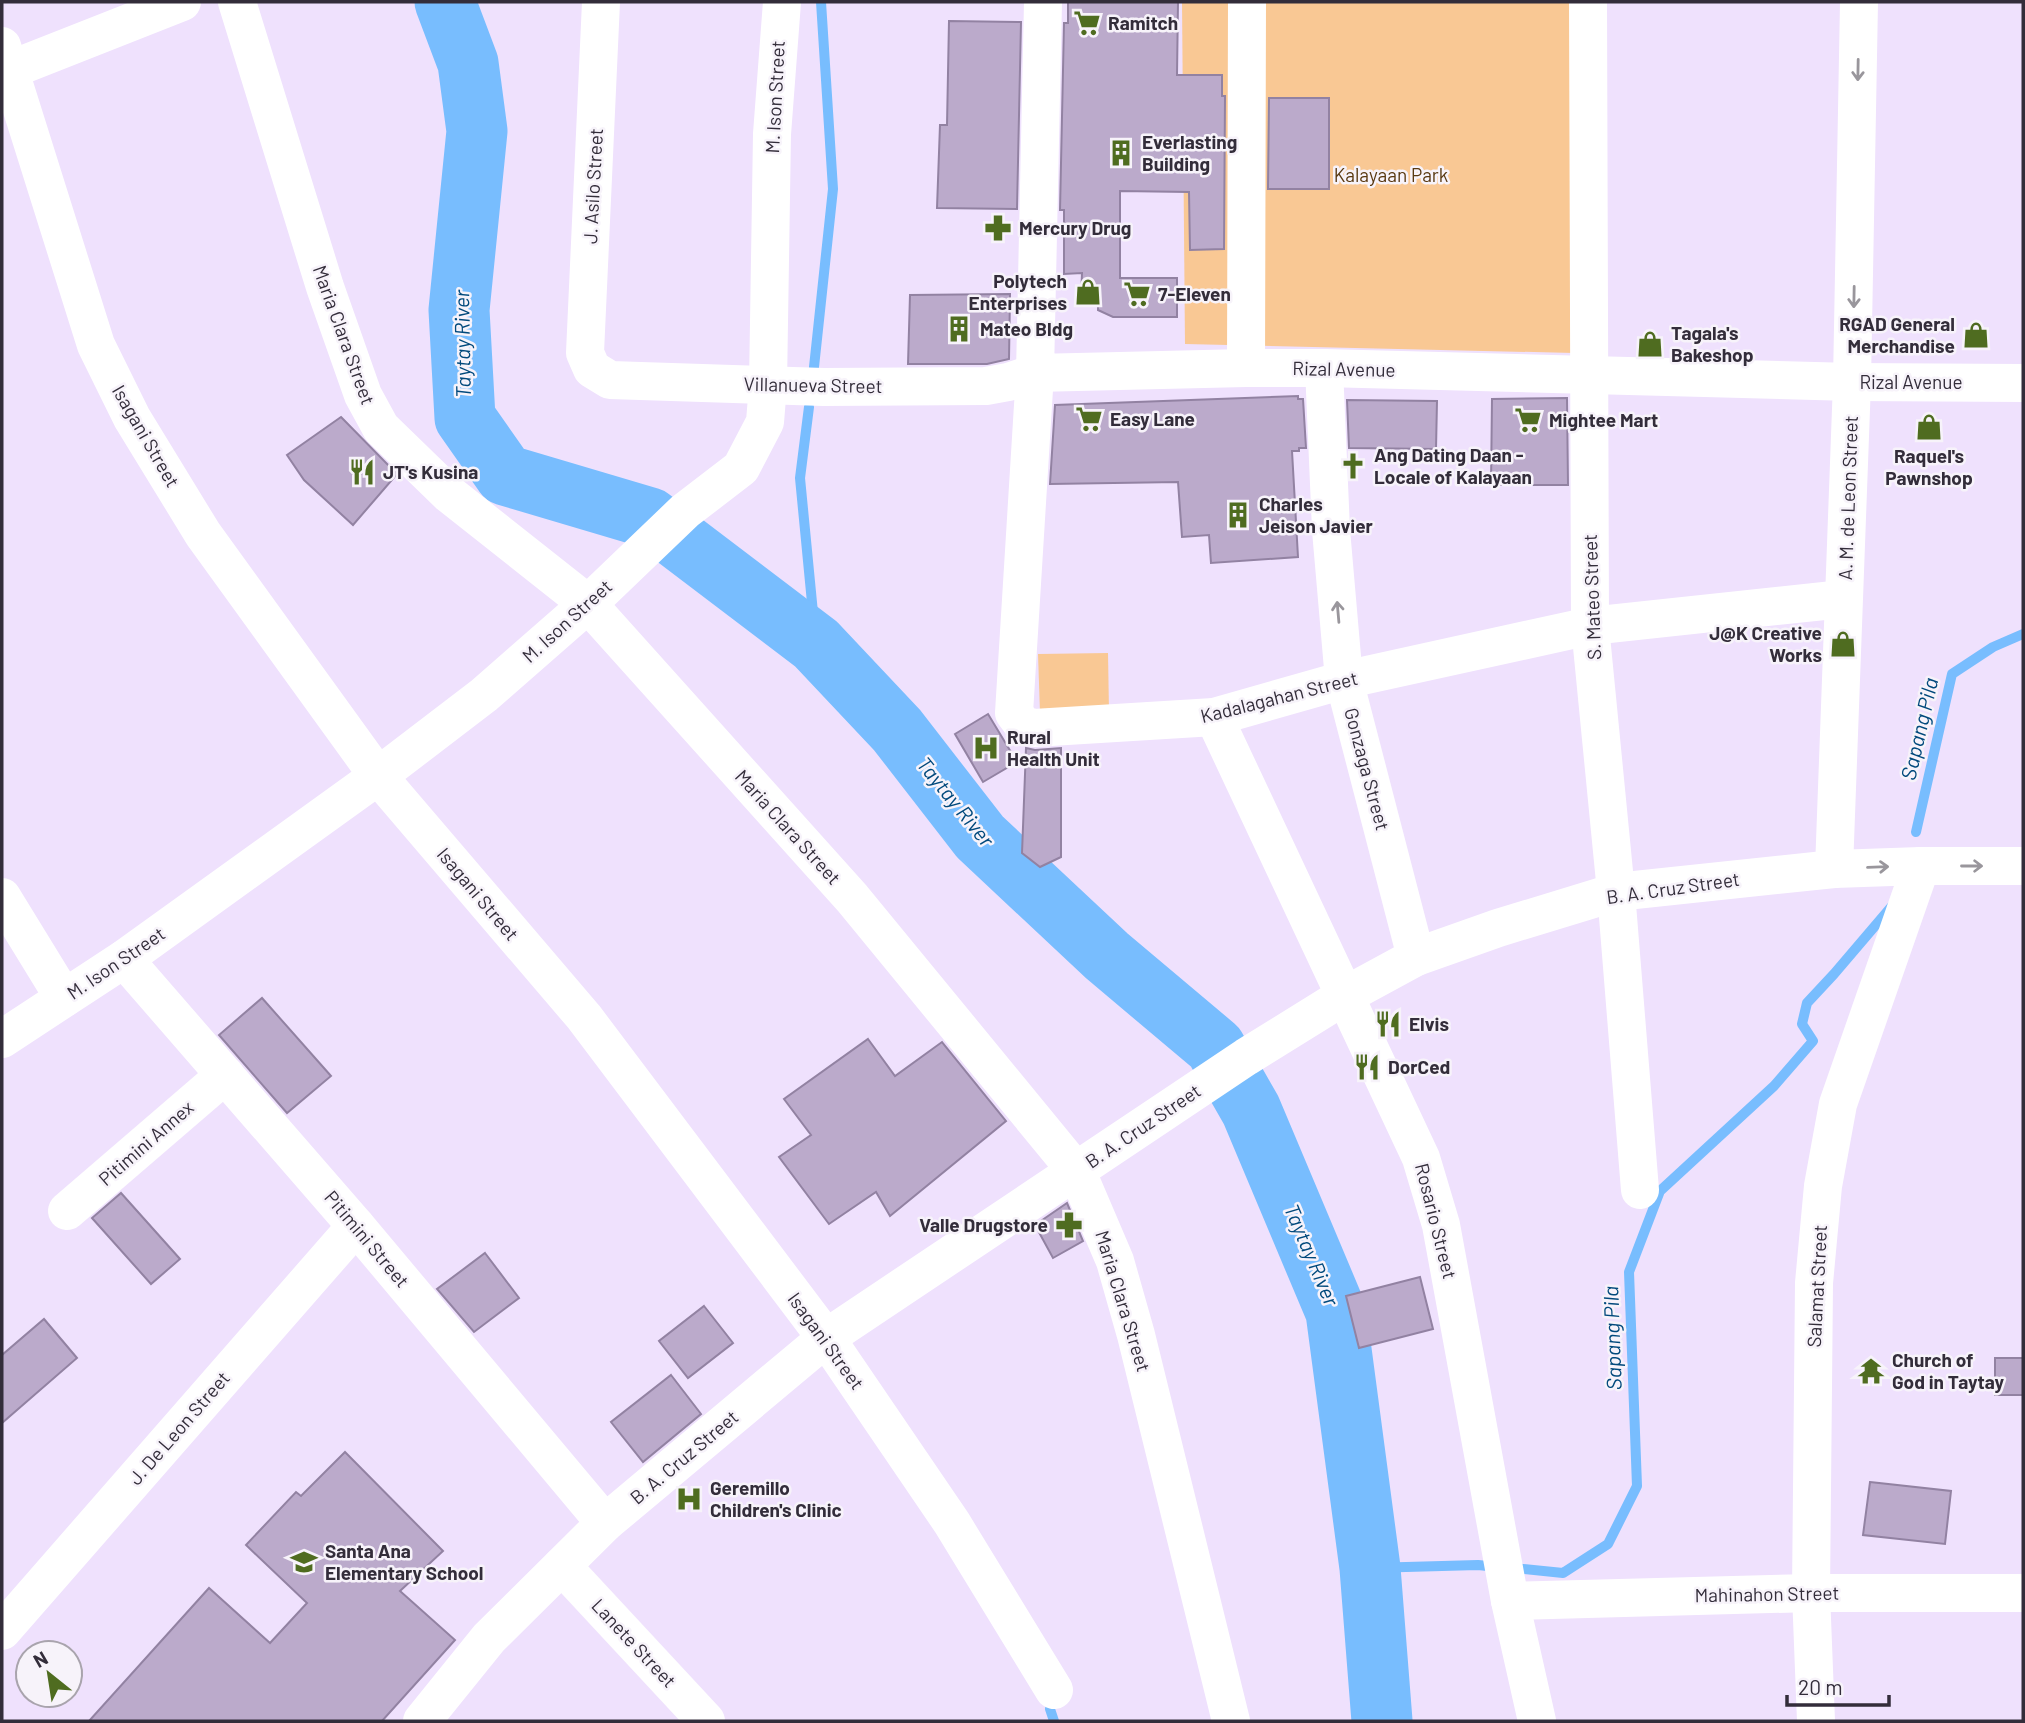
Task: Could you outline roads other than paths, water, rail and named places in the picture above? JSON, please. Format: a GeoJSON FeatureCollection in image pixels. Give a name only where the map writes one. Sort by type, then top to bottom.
{"type":"FeatureCollection","features":[{"type":"Feature","properties":{"kind":"street"},"geometry":{"type":"LineString","coordinates":[[5,63],[181,2]]}},
{"type":"Feature","properties":{"kind":"street","name":"Maria Clara Street"},"geometry":{"type":"LineString","coordinates":[[237,2],[325,287],[363,395],[381,428],[449,494],[588,604],[852,898],[1077,1171],[1115,1261],[1136,1335],[1231,1721]]}},
{"type":"Feature","properties":{"kind":"street","name":"J. Asilo Street"},"geometry":{"type":"LineString","coordinates":[[592,369],[585,353],[601,2]]}},
{"type":"Feature","properties":{"kind":"street","name":"M. Ison Street"},"geometry":{"type":"LineString","coordinates":[[2,1039],[124,959],[379,776],[484,695],[588,604],[685,511],[741,468],[765,422],[768,385],[772,134],[782,2]]}},
{"type":"Feature","properties":{"kind":"street"},"geometry":{"type":"LineString","coordinates":[[1035,373],[1043,2]]}},
{"type":"Feature","properties":{"kind":"street"},"geometry":{"type":"LineString","coordinates":[[1246,368],[1248,2]]}},
{"type":"Feature","properties":{"kind":"street","name":"S. Mateo Street"},"geometry":{"type":"LineString","coordinates":[[1588,2],[1590,626],[1616,892],[1640,1190]]}},
{"type":"Feature","properties":{"kind":"street","name":"A. M. de Leon Street"},"geometry":{"type":"LineString","coordinates":[[1834,869],[1852,382],[1859,2]]}},
{"type":"Feature","properties":{"kind":"street","name":"Isagani Street"},"geometry":{"type":"LineString","coordinates":[[5,63],[96,345],[132,418],[203,534],[379,776],[584,1017],[826,1338],[952,1523],[1054,1690]]}},
{"type":"Feature","properties":{"kind":"street","name":"Rizal Avenue"},"geometry":{"type":"LineString","coordinates":[[1035,373],[1324,368],[1852,382],[2023,383]]}},
{"type":"Feature","properties":{"kind":"street","name":"Gonzaga Street"},"geometry":{"type":"LineString","coordinates":[[1324,368],[1331,530],[1344,680],[1416,957]]}},
{"type":"Feature","properties":{"kind":"street","name":"Villanueva Street"},"geometry":{"type":"LineString","coordinates":[[592,369],[610,380],[824,387],[986,386],[1035,373]]}},
{"type":"Feature","properties":{"kind":"street","name":"Kadalagahan Street"},"geometry":{"type":"LineString","coordinates":[[1035,373],[1014,713],[1023,725],[1034,728],[1214,718],[1344,680],[1590,626],[1843,599]]}},
{"type":"Feature","properties":{"kind":"street","name":"Rosario Street"},"geometry":{"type":"LineString","coordinates":[[1214,718],[1421,1158],[1441,1225],[1497,1529],[1537,1721]]}},
{"type":"Feature","properties":{"kind":"street","name":"Salamat Street"},"geometry":{"type":"LineString","coordinates":[[1816,1721],[1811,1593],[1814,1283],[1823,1186],[1838,1104],[1921,866]]}},
{"type":"Feature","properties":{"kind":"street","name":"B. A. Cruz Street"},"geometry":{"type":"LineString","coordinates":[[422,1721],[489,1638],[605,1523],[826,1338],[1231,1067],[1346,995],[1416,957],[1498,928],[1616,892],[1834,869],[2023,866]]}},
{"type":"Feature","properties":{"kind":"street"},"geometry":{"type":"LineString","coordinates":[[2,897],[64,998]]}},
{"type":"Feature","properties":{"kind":"street","name":"Pitimini Street"},"geometry":{"type":"LineString","coordinates":[[124,959],[356,1226],[605,1523]]}},
{"type":"Feature","properties":{"kind":"street","name":"Pitimini Annex"},"geometry":{"type":"LineString","coordinates":[[67,1211],[225,1076]]}},
{"type":"Feature","properties":{"kind":"street","name":"J. De Leon Street"},"geometry":{"type":"LineString","coordinates":[[2,1631],[356,1226]]}},
{"type":"Feature","properties":{"kind":"street","name":"Lanete Street"},"geometry":{"type":"LineString","coordinates":[[562,1566],[706,1721]]}},
{"type":"Feature","properties":{"kind":"street","name":"Mahinahon Street"},"geometry":{"type":"LineString","coordinates":[[1508,1585],[1811,1593],[2023,1593]]}},
{"type":"Feature","properties":{"kind":"waterway","name":"Taytay River"},"geometry":{"type":"LineString","coordinates":[[445,2],[468,63],[477,131],[459,310],[465,418],[505,475],[650,518],[816,644],[897,730],[980,837],[1107,956],[1215,1047],[1251,1110],[1336,1312],[1370,1568],[1382,1721]]}},
{"type":"Feature","properties":{"kind":"waterway"},"geometry":{"type":"LineString","coordinates":[[814,367],[833,189],[821,2]]}},
{"type":"Feature","properties":{"kind":"waterway"},"geometry":{"type":"LineString","coordinates":[[809,407],[800,478],[816,644]]}},
{"type":"Feature","properties":{"kind":"waterway","name":"Sapang Pila"},"geometry":{"type":"LineString","coordinates":[[1916,832],[1952,674],[1993,647],[2023,634]]}},
{"type":"Feature","properties":{"kind":"waterway","name":"Sapang Pila"},"geometry":{"type":"LineString","coordinates":[[1513,1568],[1563,1573],[1608,1544],[1637,1486],[1629,1272],[1660,1191],[1774,1086],[1813,1041],[1802,1024],[1807,1003],[1892,906]]}},
{"type":"Feature","properties":{"kind":"waterway","name":"Sapang Pila"},"geometry":{"type":"LineString","coordinates":[[1370,1568],[1478,1565],[1497,1567]]}},
{"type":"Feature","properties":{"kind":"waterway"},"geometry":{"type":"LineString","coordinates":[[1050,1709],[1054,1721]]}},
{"type":"Feature","properties":{"kind":"place","name":"Ramitch"},"geometry":{"type":"Point","coordinates":[1087,23]}},
{"type":"Feature","properties":{"kind":"place","name":"Everlasting Building"},"geometry":{"type":"Point","coordinates":[1121,153]}},
{"type":"Feature","properties":{"kind":"place","name":"Mercury Drug"},"geometry":{"type":"Point","coordinates":[998,228]}},
{"type":"Feature","properties":{"kind":"place","name":"Polytech Enterprises"},"geometry":{"type":"Point","coordinates":[1088,292]}},
{"type":"Feature","properties":{"kind":"place","name":"7-Eleven"},"geometry":{"type":"Point","coordinates":[1137,294]}},
{"type":"Feature","properties":{"kind":"place","name":"Mateo Bldg"},"geometry":{"type":"Point","coordinates":[959,329]}},
{"type":"Feature","properties":{"kind":"place","name":"RGAD General Merchandise"},"geometry":{"type":"Point","coordinates":[1976,335]}},
{"type":"Feature","properties":{"kind":"place","name":"Tagala's Bakeshop"},"geometry":{"type":"Point","coordinates":[1650,344]}},
{"type":"Feature","properties":{"kind":"place","name":"Easy Lane"},"geometry":{"type":"Point","coordinates":[1089,419]}},
{"type":"Feature","properties":{"kind":"place","name":"Mightee Mart"},"geometry":{"type":"Point","coordinates":[1528,420]}},
{"type":"Feature","properties":{"kind":"place","name":"Raquel's Pawnshop"},"geometry":{"type":"Point","coordinates":[1929,427]}},
{"type":"Feature","properties":{"kind":"place","name":"Ang Dating Daan - Locale of Kalayaan"},"geometry":{"type":"Point","coordinates":[1353,466]}},
{"type":"Feature","properties":{"kind":"place","name":"JT's Kusina"},"geometry":{"type":"Point","coordinates":[362,472]}},
{"type":"Feature","properties":{"kind":"place","name":"Charles Jeison Javier"},"geometry":{"type":"Point","coordinates":[1238,515]}},
{"type":"Feature","properties":{"kind":"place","name":"J@K Creative Works"},"geometry":{"type":"Point","coordinates":[1843,644]}},
{"type":"Feature","properties":{"kind":"place","name":"Rural Health Unit"},"geometry":{"type":"Point","coordinates":[986,748]}},
{"type":"Feature","properties":{"kind":"place","name":"Elvis"},"geometry":{"type":"Point","coordinates":[1388,1024]}},
{"type":"Feature","properties":{"kind":"place","name":"DorCed"},"geometry":{"type":"Point","coordinates":[1367,1067]}},
{"type":"Feature","properties":{"kind":"place","name":"Valle Drugstore"},"geometry":{"type":"Point","coordinates":[1069,1225]}},
{"type":"Feature","properties":{"kind":"place","name":"Church of God in Taytay"},"geometry":{"type":"Point","coordinates":[1871,1371]}},
{"type":"Feature","properties":{"kind":"place","name":"Geremillo Children's Clinic"},"geometry":{"type":"Point","coordinates":[689,1499]}},
{"type":"Feature","properties":{"kind":"place","name":"Santa Ana Elementary School"},"geometry":{"type":"Point","coordinates":[304,1562]}},
{"type":"Feature","properties":{"kind":"park label","name":"Kalayaan Park"},"geometry":{"type":"Point","coordinates":[1391,175]}}]}
